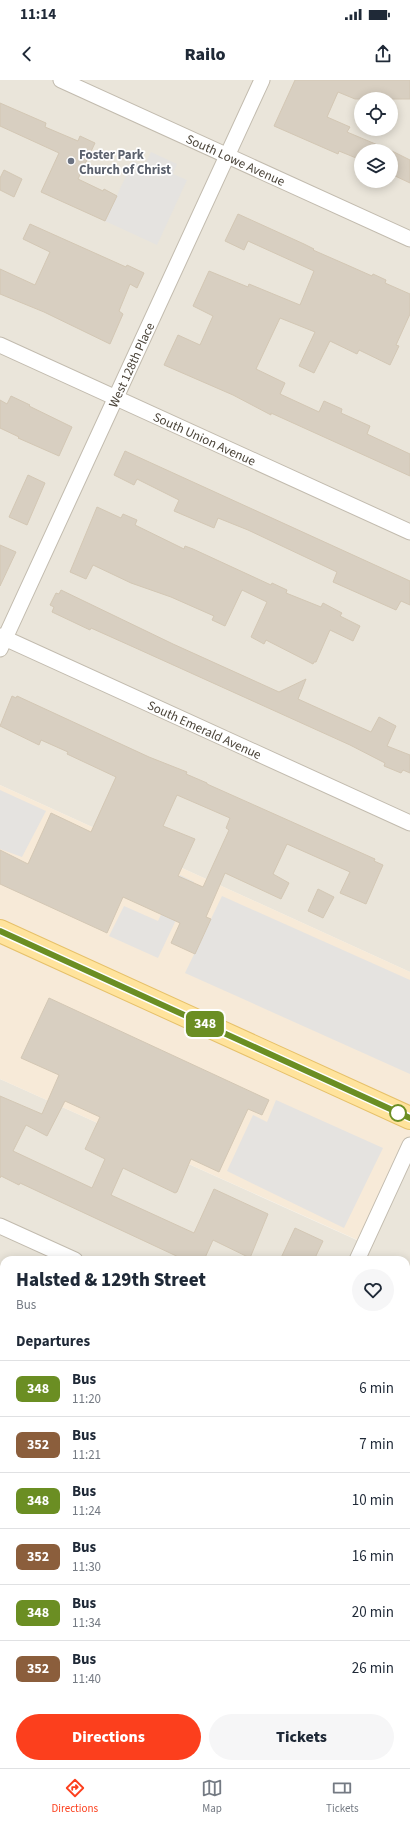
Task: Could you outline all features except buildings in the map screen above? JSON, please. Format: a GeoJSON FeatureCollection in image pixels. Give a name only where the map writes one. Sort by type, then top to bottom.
{"type":"FeatureCollection","features":[{"type":"Feature","properties":{"kind":"main road"},"geometry":{"type":"LineString","coordinates":[[0,931],[410,1118]]}},
{"type":"Feature","properties":{"kind":"street","name":"South Lowe Avenue"},"geometry":{"type":"LineString","coordinates":[[61,80],[410,239]]}},
{"type":"Feature","properties":{"kind":"street","name":"West 128th Place"},"geometry":{"type":"LineString","coordinates":[[2,641],[116,398],[262,80]]}},
{"type":"Feature","properties":{"kind":"street","name":"South Union Avenue"},"geometry":{"type":"LineString","coordinates":[[0,345],[410,532]]}},
{"type":"Feature","properties":{"kind":"street","name":"South Emerald Avenue"},"geometry":{"type":"LineString","coordinates":[[2,641],[410,823]]}},
{"type":"Feature","properties":{"kind":"street"},"geometry":{"type":"LineString","coordinates":[[359,1256],[410,1145]]}},
{"type":"Feature","properties":{"kind":"street"},"geometry":{"type":"LineString","coordinates":[[0,1226],[66,1256]]}},
{"type":"Feature","properties":{"kind":"shaded area"},"geometry":{"type":"Polygon","coordinates":[[[0,80],[410,80],[410,972],[0,785],[0,80]]]}},
{"type":"Feature","properties":{"kind":"shaded area"},"geometry":{"type":"Polygon","coordinates":[[[151,152],[177,164],[173,174],[187,180],[157,245],[105,221],[133,161],[144,166],[151,152]]]}},
{"type":"Feature","properties":{"kind":"shaded area"},"geometry":{"type":"Polygon","coordinates":[[[0,785],[410,972],[410,1136],[362,1242],[0,1079],[0,785]]]}},
{"type":"Feature","properties":{"kind":"shaded area"},"geometry":{"type":"Polygon","coordinates":[[[0,790],[46,811],[22,857],[0,849],[0,790]]]}},
{"type":"Feature","properties":{"kind":"shaded area"},"geometry":{"type":"Polygon","coordinates":[[[180,875],[194,882],[158,958],[109,936],[124,906],[158,921],[180,875]]]}},
{"type":"Feature","properties":{"kind":"shaded area"},"geometry":{"type":"Polygon","coordinates":[[[222,896],[410,980],[410,1074],[185,973],[222,896]]]}},
{"type":"Feature","properties":{"kind":"shaded area"},"geometry":{"type":"Polygon","coordinates":[[[0,1079],[361,1242],[410,1149],[410,1256],[0,1256],[0,1079]]]}},
{"type":"Feature","properties":{"kind":"shaded area"},"geometry":{"type":"Polygon","coordinates":[[[276,1100],[383,1148],[344,1228],[227,1171],[253,1115],[267,1122],[276,1100]]]}},
{"type":"Feature","properties":{"kind":"bus line","name":"348"},"geometry":{"type":"LineString","coordinates":[[0,931],[410,1118]]}},
{"type":"Feature","properties":{"kind":"place","name":"Foster Park Church of Christ"},"geometry":{"type":"Point","coordinates":[71,161]}}]}
